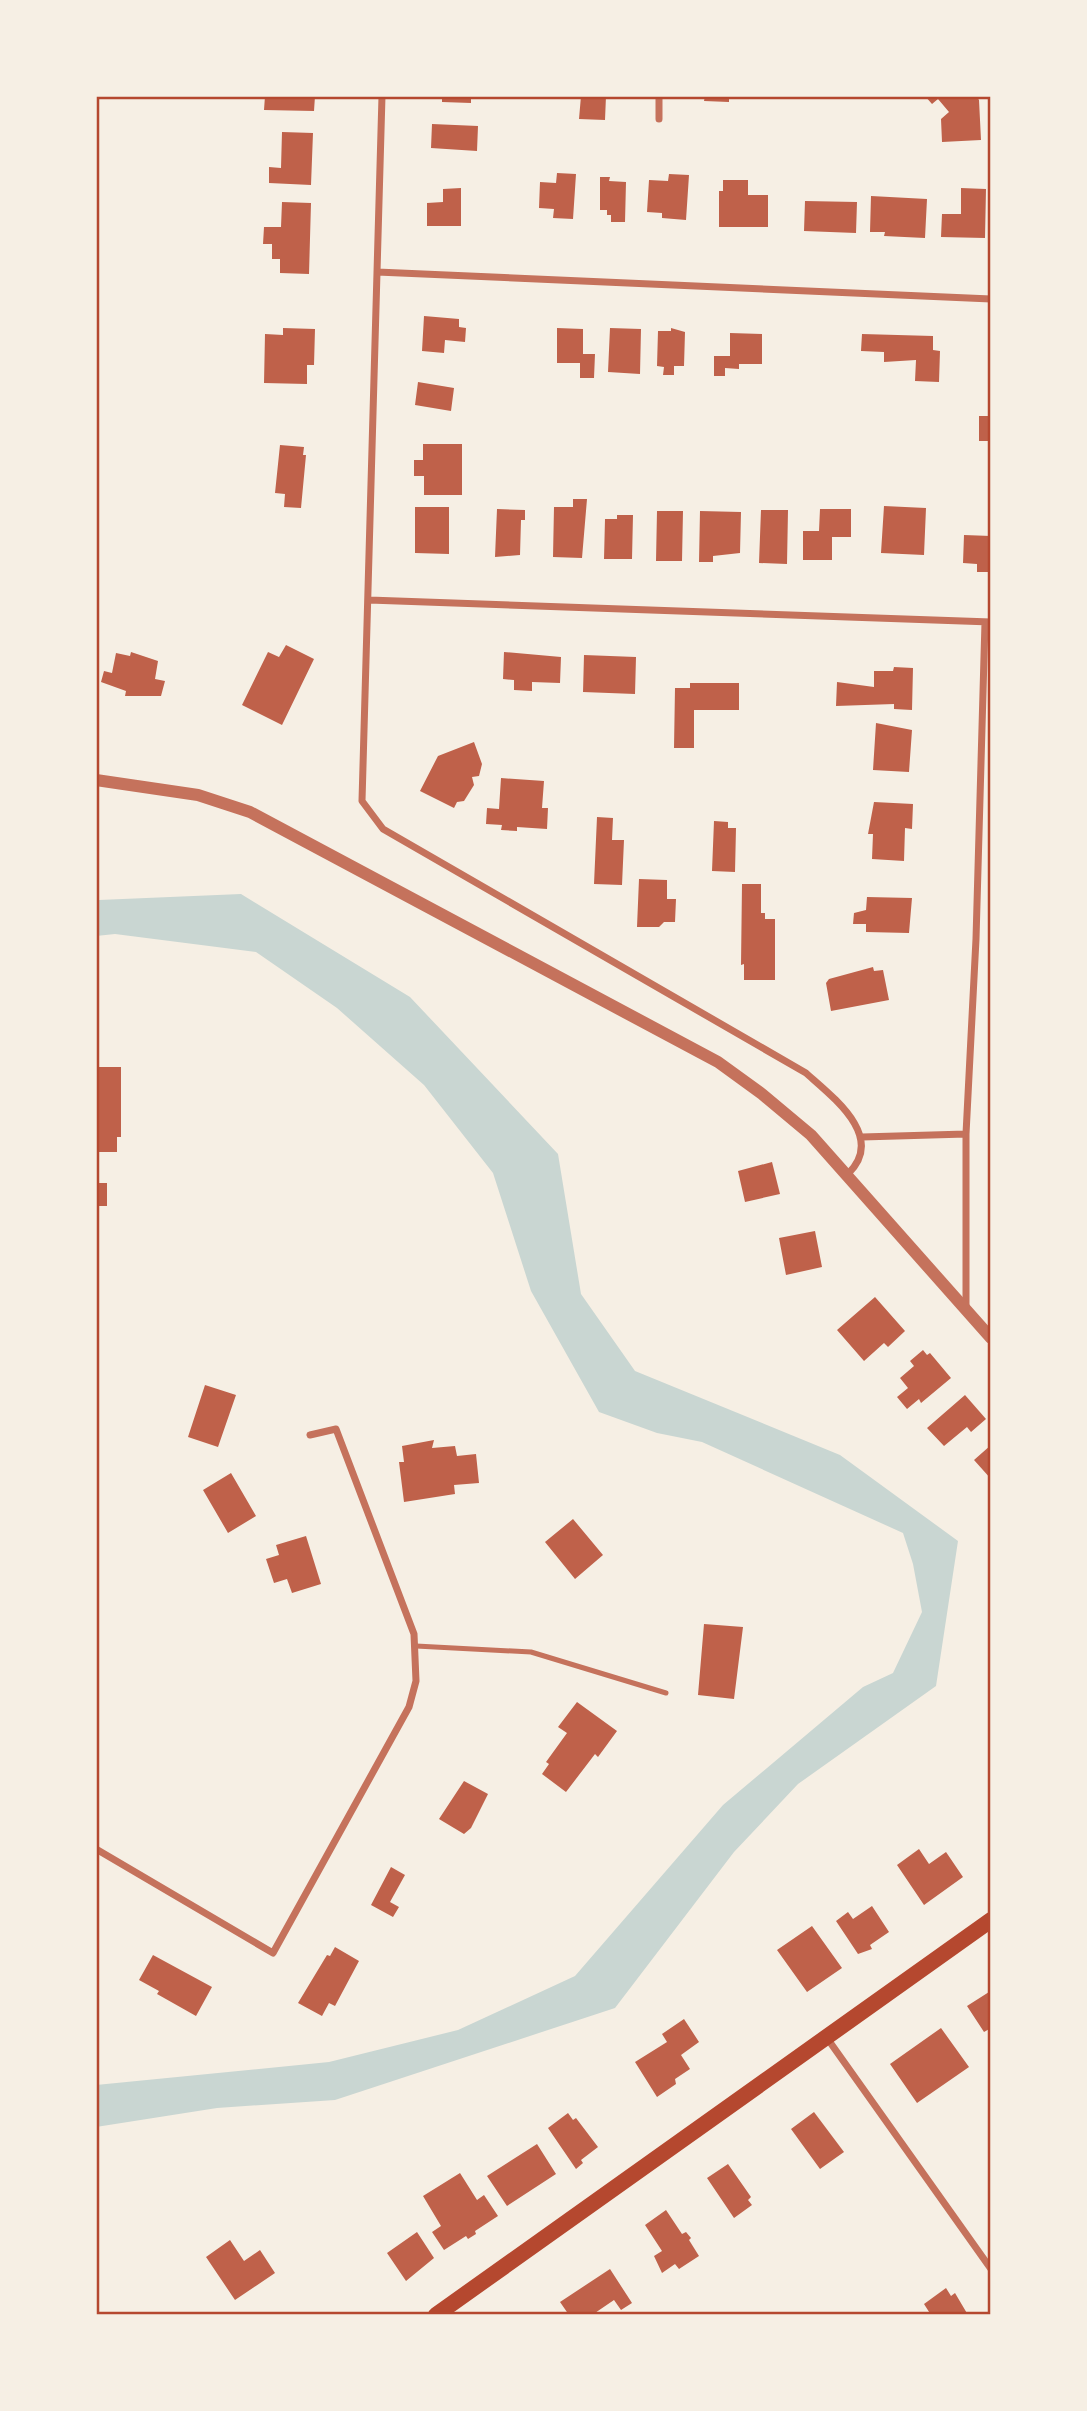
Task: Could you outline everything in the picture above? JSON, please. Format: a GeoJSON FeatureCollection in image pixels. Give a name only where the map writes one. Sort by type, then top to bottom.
{"type":"FeatureCollection","features":[{"type":"Feature","properties":{"kind":"main road"},"geometry":{"type":"LineString","coordinates":[[436,2315],[991,1920]]}},
{"type":"Feature","properties":{"kind":"street"},"geometry":{"type":"LineString","coordinates":[[382,96],[362,801],[383,829],[806,1073],[833,1097],[862,1137],[863,1152],[858,1165],[848,1174]]}},
{"type":"Feature","properties":{"kind":"street"},"geometry":{"type":"LineString","coordinates":[[659,96],[659,119]]}},
{"type":"Feature","properties":{"kind":"street"},"geometry":{"type":"LineString","coordinates":[[377,272],[991,299]]}},
{"type":"Feature","properties":{"kind":"street"},"geometry":{"type":"LineString","coordinates":[[369,600],[988,622],[966,1134],[966,1310]]}},
{"type":"Feature","properties":{"kind":"street"},"geometry":{"type":"LineString","coordinates":[[96,780],[198,795],[250,812],[718,1062],[811,1135],[991,1338]]}},
{"type":"Feature","properties":{"kind":"street"},"geometry":{"type":"LineString","coordinates":[[862,1137],[966,1134]]}},
{"type":"Feature","properties":{"kind":"street"},"geometry":{"type":"LineString","coordinates":[[96,1849],[273,1953],[409,1707],[416,1681],[414,1634],[336,1429],[310,1435]]}},
{"type":"Feature","properties":{"kind":"street"},"geometry":{"type":"LineString","coordinates":[[826,2037],[991,2269]]}},
{"type":"Feature","properties":{"kind":"lane"},"geometry":{"type":"LineString","coordinates":[[416,1646],[531,1652],[666,1693]]}},
{"type":"Feature","properties":{"kind":"shaded area"},"geometry":{"type":"Polygon","coordinates":[[[241,894],[410,997],[558,1154],[581,1294],[635,1371],[840,1455],[958,1541],[936,1686],[798,1784],[734,1852],[615,2008],[335,2100],[217,2108],[96,2127],[96,2085],[329,2062],[458,2030],[575,1976],[723,1805],[863,1687],[893,1673],[922,1612],[913,1564],[903,1533],[702,1442],[657,1433],[599,1412],[531,1291],[493,1173],[424,1085],[337,1008],[256,952],[115,934],[96,936],[99,900],[241,894]]]}},
{"type":"Feature","properties":{"kind":"building"},"geometry":{"type":"Polygon","coordinates":[[[265,96],[315,96],[314,111],[264,110],[265,96]]]}},
{"type":"Feature","properties":{"kind":"building"},"geometry":{"type":"Polygon","coordinates":[[[442,96],[471,96],[471,103],[442,102],[442,96]]]}},
{"type":"Feature","properties":{"kind":"building"},"geometry":{"type":"Polygon","coordinates":[[[581,96],[606,96],[605,120],[579,119],[581,96]]]}},
{"type":"Feature","properties":{"kind":"building"},"geometry":{"type":"Polygon","coordinates":[[[705,96],[729,96],[729,102],[704,101],[705,96]]]}},
{"type":"Feature","properties":{"kind":"building"},"geometry":{"type":"Polygon","coordinates":[[[925,96],[976,96],[979,100],[981,140],[942,142],[941,119],[949,112],[938,99],[932,104],[925,96]]]}},
{"type":"Feature","properties":{"kind":"building"},"geometry":{"type":"Polygon","coordinates":[[[432,124],[478,126],[477,151],[431,148],[432,124]]]}},
{"type":"Feature","properties":{"kind":"building"},"geometry":{"type":"Polygon","coordinates":[[[282,132],[313,133],[311,185],[269,183],[269,167],[281,168],[282,132]]]}},
{"type":"Feature","properties":{"kind":"building"},"geometry":{"type":"Polygon","coordinates":[[[557,173],[576,174],[573,219],[553,218],[554,209],[539,208],[540,182],[556,183],[557,173]]]}},
{"type":"Feature","properties":{"kind":"building"},"geometry":{"type":"Polygon","coordinates":[[[669,174],[689,175],[686,220],[662,218],[662,213],[647,212],[649,180],[668,181],[669,174]]]}},
{"type":"Feature","properties":{"kind":"building"},"geometry":{"type":"Polygon","coordinates":[[[600,177],[610,177],[609,181],[626,182],[625,222],[611,222],[611,215],[607,215],[607,210],[600,210],[600,177]]]}},
{"type":"Feature","properties":{"kind":"building"},"geometry":{"type":"Polygon","coordinates":[[[723,180],[748,180],[748,195],[768,195],[768,227],[719,227],[719,191],[723,191],[723,180]]]}},
{"type":"Feature","properties":{"kind":"building"},"geometry":{"type":"Polygon","coordinates":[[[461,188],[461,226],[427,226],[427,203],[443,202],[443,189],[461,188]]]}},
{"type":"Feature","properties":{"kind":"building"},"geometry":{"type":"Polygon","coordinates":[[[961,188],[986,189],[985,238],[941,237],[942,214],[961,214],[961,188]]]}},
{"type":"Feature","properties":{"kind":"building"},"geometry":{"type":"Polygon","coordinates":[[[871,196],[927,199],[925,238],[884,236],[885,232],[870,232],[871,196]]]}},
{"type":"Feature","properties":{"kind":"building"},"geometry":{"type":"Polygon","coordinates":[[[805,201],[857,202],[856,233],[804,231],[805,201]]]}},
{"type":"Feature","properties":{"kind":"building"},"geometry":{"type":"Polygon","coordinates":[[[282,202],[311,203],[309,274],[280,273],[280,259],[272,259],[272,244],[263,244],[264,227],[281,227],[282,202]]]}},
{"type":"Feature","properties":{"kind":"building"},"geometry":{"type":"Polygon","coordinates":[[[424,316],[459,319],[459,327],[466,328],[465,342],[445,340],[444,353],[422,351],[424,316]]]}},
{"type":"Feature","properties":{"kind":"building"},"geometry":{"type":"Polygon","coordinates":[[[283,328],[315,329],[314,365],[307,365],[307,384],[264,383],[265,334],[283,335],[283,328]]]}},
{"type":"Feature","properties":{"kind":"building"},"geometry":{"type":"Polygon","coordinates":[[[557,328],[583,329],[583,354],[595,354],[594,378],[580,378],[580,363],[557,363],[557,328]]]}},
{"type":"Feature","properties":{"kind":"building"},"geometry":{"type":"Polygon","coordinates":[[[610,328],[641,329],[640,374],[608,372],[610,328]]]}},
{"type":"Feature","properties":{"kind":"building"},"geometry":{"type":"Polygon","coordinates":[[[671,328],[685,332],[684,366],[674,366],[674,375],[663,375],[664,367],[657,366],[658,331],[671,331],[671,328]]]}},
{"type":"Feature","properties":{"kind":"building"},"geometry":{"type":"Polygon","coordinates":[[[730,333],[762,334],[762,364],[739,364],[739,369],[725,368],[725,376],[714,376],[714,356],[730,356],[730,333]]]}},
{"type":"Feature","properties":{"kind":"building"},"geometry":{"type":"Polygon","coordinates":[[[862,334],[933,336],[933,350],[940,351],[939,382],[915,381],[916,360],[884,362],[884,352],[861,351],[862,334]]]}},
{"type":"Feature","properties":{"kind":"building"},"geometry":{"type":"Polygon","coordinates":[[[418,382],[454,388],[451,411],[415,405],[418,382]]]}},
{"type":"Feature","properties":{"kind":"building"},"geometry":{"type":"Polygon","coordinates":[[[979,416],[991,416],[991,441],[979,441],[979,416]]]}},
{"type":"Feature","properties":{"kind":"building"},"geometry":{"type":"Polygon","coordinates":[[[423,444],[462,444],[462,495],[424,495],[424,476],[414,476],[414,460],[423,460],[423,444]]]}},
{"type":"Feature","properties":{"kind":"building"},"geometry":{"type":"Polygon","coordinates":[[[280,445],[304,447],[303,455],[306,455],[301,508],[284,507],[285,494],[275,493],[280,445]]]}},
{"type":"Feature","properties":{"kind":"building"},"geometry":{"type":"Polygon","coordinates":[[[573,499],[587,499],[582,558],[553,557],[554,507],[573,507],[573,499]]]}},
{"type":"Feature","properties":{"kind":"building"},"geometry":{"type":"Polygon","coordinates":[[[884,506],[926,508],[924,555],[881,553],[884,506]]]}},
{"type":"Feature","properties":{"kind":"building"},"geometry":{"type":"Polygon","coordinates":[[[415,507],[449,507],[449,554],[415,553],[415,507]]]}},
{"type":"Feature","properties":{"kind":"building"},"geometry":{"type":"Polygon","coordinates":[[[497,509],[525,510],[525,520],[521,520],[520,555],[495,557],[497,509]]]}},
{"type":"Feature","properties":{"kind":"building"},"geometry":{"type":"Polygon","coordinates":[[[820,509],[851,509],[851,537],[832,537],[832,560],[803,560],[803,531],[819,531],[820,509]]]}},
{"type":"Feature","properties":{"kind":"building"},"geometry":{"type":"Polygon","coordinates":[[[761,510],[788,510],[787,564],[759,563],[761,510]]]}},
{"type":"Feature","properties":{"kind":"building"},"geometry":{"type":"Polygon","coordinates":[[[657,511],[683,511],[682,561],[656,561],[657,511]]]}},
{"type":"Feature","properties":{"kind":"building"},"geometry":{"type":"Polygon","coordinates":[[[700,511],[741,512],[740,553],[713,556],[713,562],[699,562],[700,511]]]}},
{"type":"Feature","properties":{"kind":"building"},"geometry":{"type":"Polygon","coordinates":[[[617,515],[633,515],[632,559],[604,559],[605,519],[617,519],[617,515]]]}},
{"type":"Feature","properties":{"kind":"building"},"geometry":{"type":"Polygon","coordinates":[[[964,535],[991,536],[991,572],[977,572],[977,564],[963,563],[964,535]]]}},
{"type":"Feature","properties":{"kind":"building"},"geometry":{"type":"Polygon","coordinates":[[[286,645],[314,659],[282,725],[242,705],[268,652],[279,657],[286,645]]]}},
{"type":"Feature","properties":{"kind":"building"},"geometry":{"type":"Polygon","coordinates":[[[131,652],[158,661],[155,679],[165,681],[161,696],[125,696],[126,691],[101,682],[104,671],[112,673],[116,653],[130,656],[131,652]]]}},
{"type":"Feature","properties":{"kind":"building"},"geometry":{"type":"Polygon","coordinates":[[[504,652],[561,657],[560,683],[532,682],[532,691],[514,690],[514,680],[503,679],[504,652]]]}},
{"type":"Feature","properties":{"kind":"building"},"geometry":{"type":"Polygon","coordinates":[[[584,655],[636,657],[635,694],[583,692],[584,655]]]}},
{"type":"Feature","properties":{"kind":"building"},"geometry":{"type":"Polygon","coordinates":[[[894,667],[913,668],[912,710],[894,709],[894,704],[836,706],[837,682],[874,687],[874,671],[893,671],[894,667]]]}},
{"type":"Feature","properties":{"kind":"building"},"geometry":{"type":"Polygon","coordinates":[[[690,683],[739,683],[739,710],[694,710],[694,748],[674,748],[675,688],[690,688],[690,683]]]}},
{"type":"Feature","properties":{"kind":"building"},"geometry":{"type":"Polygon","coordinates":[[[876,723],[912,730],[909,772],[873,770],[876,723]]]}},
{"type":"Feature","properties":{"kind":"building"},"geometry":{"type":"Polygon","coordinates":[[[474,742],[482,764],[479,776],[472,777],[474,785],[464,801],[457,802],[454,808],[420,791],[438,756],[474,742]]]}},
{"type":"Feature","properties":{"kind":"building"},"geometry":{"type":"Polygon","coordinates":[[[501,778],[544,781],[542,808],[548,808],[547,829],[517,827],[517,831],[501,830],[502,825],[486,824],[487,808],[499,809],[501,778]]]}},
{"type":"Feature","properties":{"kind":"building"},"geometry":{"type":"Polygon","coordinates":[[[874,802],[913,804],[912,829],[905,828],[904,861],[872,859],[873,834],[868,834],[874,802]]]}},
{"type":"Feature","properties":{"kind":"building"},"geometry":{"type":"Polygon","coordinates":[[[597,817],[613,818],[612,840],[624,840],[622,885],[594,884],[597,817]]]}},
{"type":"Feature","properties":{"kind":"building"},"geometry":{"type":"Polygon","coordinates":[[[714,821],[728,822],[728,828],[736,828],[735,872],[712,871],[714,821]]]}},
{"type":"Feature","properties":{"kind":"building"},"geometry":{"type":"Polygon","coordinates":[[[639,879],[667,880],[667,899],[676,899],[675,922],[664,922],[659,927],[637,927],[639,879]]]}},
{"type":"Feature","properties":{"kind":"building"},"geometry":{"type":"Polygon","coordinates":[[[742,884],[761,884],[761,913],[765,913],[765,919],[775,919],[775,980],[744,980],[744,964],[741,965],[742,884]]]}},
{"type":"Feature","properties":{"kind":"building"},"geometry":{"type":"Polygon","coordinates":[[[867,897],[912,898],[909,933],[866,932],[866,924],[853,924],[854,913],[866,910],[867,897]]]}},
{"type":"Feature","properties":{"kind":"building"},"geometry":{"type":"Polygon","coordinates":[[[873,967],[874,971],[883,970],[889,1000],[831,1011],[826,983],[829,979],[873,967]]]}},
{"type":"Feature","properties":{"kind":"building"},"geometry":{"type":"Polygon","coordinates":[[[96,1067],[121,1067],[121,1137],[117,1137],[117,1152],[96,1152],[96,1067]]]}},
{"type":"Feature","properties":{"kind":"building"},"geometry":{"type":"Polygon","coordinates":[[[772,1162],[780,1194],[745,1202],[738,1171],[772,1162]]]}},
{"type":"Feature","properties":{"kind":"building"},"geometry":{"type":"Polygon","coordinates":[[[96,1183],[107,1183],[107,1206],[96,1206],[96,1183]]]}},
{"type":"Feature","properties":{"kind":"building"},"geometry":{"type":"Polygon","coordinates":[[[815,1231],[822,1267],[786,1275],[779,1238],[815,1231]]]}},
{"type":"Feature","properties":{"kind":"building"},"geometry":{"type":"Polygon","coordinates":[[[875,1297],[905,1331],[888,1347],[884,1343],[864,1361],[837,1330],[875,1297]]]}},
{"type":"Feature","properties":{"kind":"building"},"geometry":{"type":"Polygon","coordinates":[[[923,1350],[927,1355],[930,1353],[951,1378],[921,1403],[919,1399],[907,1409],[897,1397],[908,1388],[900,1378],[914,1366],[910,1361],[923,1350]]]}},
{"type":"Feature","properties":{"kind":"building"},"geometry":{"type":"Polygon","coordinates":[[[205,1385],[236,1395],[218,1447],[188,1437],[205,1385]]]}},
{"type":"Feature","properties":{"kind":"building"},"geometry":{"type":"Polygon","coordinates":[[[965,1395],[986,1419],[971,1432],[967,1427],[944,1446],[927,1428],[965,1395]]]}},
{"type":"Feature","properties":{"kind":"building"},"geometry":{"type":"Polygon","coordinates":[[[434,1440],[432,1448],[455,1446],[457,1456],[476,1454],[479,1483],[454,1485],[455,1494],[404,1502],[399,1462],[404,1462],[402,1446],[434,1440]]]}},
{"type":"Feature","properties":{"kind":"building"},"geometry":{"type":"Polygon","coordinates":[[[991,1445],[991,1479],[974,1460],[991,1445]]]}},
{"type":"Feature","properties":{"kind":"building"},"geometry":{"type":"Polygon","coordinates":[[[231,1473],[256,1516],[228,1533],[203,1490],[231,1473]]]}},
{"type":"Feature","properties":{"kind":"building"},"geometry":{"type":"Polygon","coordinates":[[[573,1519],[603,1555],[575,1579],[545,1542],[573,1519]]]}},
{"type":"Feature","properties":{"kind":"building"},"geometry":{"type":"Polygon","coordinates":[[[306,1536],[321,1584],[292,1593],[287,1579],[274,1583],[266,1559],[279,1555],[276,1545],[306,1536]]]}},
{"type":"Feature","properties":{"kind":"building"},"geometry":{"type":"Polygon","coordinates":[[[704,1624],[743,1627],[734,1699],[698,1695],[704,1624]]]}},
{"type":"Feature","properties":{"kind":"building"},"geometry":{"type":"Polygon","coordinates":[[[577,1702],[617,1731],[598,1757],[595,1754],[566,1792],[542,1774],[549,1764],[546,1762],[567,1733],[558,1727],[577,1702]]]}},
{"type":"Feature","properties":{"kind":"building"},"geometry":{"type":"Polygon","coordinates":[[[464,1781],[488,1794],[471,1828],[464,1834],[439,1819],[464,1781]]]}},
{"type":"Feature","properties":{"kind":"building"},"geometry":{"type":"Polygon","coordinates":[[[919,1849],[929,1864],[946,1852],[963,1877],[924,1905],[897,1865],[919,1849]]]}},
{"type":"Feature","properties":{"kind":"building"},"geometry":{"type":"Polygon","coordinates":[[[391,1867],[405,1875],[390,1902],[399,1907],[393,1917],[371,1905],[391,1867]]]}},
{"type":"Feature","properties":{"kind":"building"},"geometry":{"type":"Polygon","coordinates":[[[872,1906],[889,1932],[870,1945],[872,1949],[858,1954],[836,1921],[848,1912],[853,1919],[872,1906]]]}},
{"type":"Feature","properties":{"kind":"building"},"geometry":{"type":"Polygon","coordinates":[[[812,1926],[842,1968],[807,1992],[777,1950],[812,1926]]]}},
{"type":"Feature","properties":{"kind":"building"},"geometry":{"type":"Polygon","coordinates":[[[335,1947],[359,1961],[335,2006],[329,2003],[322,2016],[298,2003],[327,1955],[330,1956],[335,1947]]]}},
{"type":"Feature","properties":{"kind":"building"},"geometry":{"type":"Polygon","coordinates":[[[153,1955],[212,1987],[196,2016],[157,1994],[159,1991],[139,1980],[153,1955]]]}},
{"type":"Feature","properties":{"kind":"building"},"geometry":{"type":"Polygon","coordinates":[[[989,1992],[991,2028],[984,2032],[967,2006],[989,1992]]]}},
{"type":"Feature","properties":{"kind":"building"},"geometry":{"type":"Polygon","coordinates":[[[684,2019],[699,2042],[681,2055],[690,2069],[675,2079],[676,2084],[657,2097],[635,2062],[667,2042],[662,2034],[684,2019]]]}},
{"type":"Feature","properties":{"kind":"building"},"geometry":{"type":"Polygon","coordinates":[[[941,2028],[969,2067],[917,2103],[890,2064],[941,2028]]]}},
{"type":"Feature","properties":{"kind":"building"},"geometry":{"type":"Polygon","coordinates":[[[814,2112],[844,2152],[820,2169],[791,2129],[814,2112]]]}},
{"type":"Feature","properties":{"kind":"building"},"geometry":{"type":"Polygon","coordinates":[[[568,2113],[573,2120],[576,2118],[598,2147],[581,2160],[583,2163],[576,2169],[548,2128],[568,2113]]]}},
{"type":"Feature","properties":{"kind":"building"},"geometry":{"type":"Polygon","coordinates":[[[537,2144],[556,2174],[507,2206],[487,2176],[537,2144]]]}},
{"type":"Feature","properties":{"kind":"building"},"geometry":{"type":"Polygon","coordinates":[[[728,2164],[751,2197],[748,2200],[752,2205],[734,2218],[707,2178],[728,2164]]]}},
{"type":"Feature","properties":{"kind":"building"},"geometry":{"type":"Polygon","coordinates":[[[460,2173],[477,2200],[484,2195],[498,2216],[475,2231],[476,2234],[468,2239],[466,2236],[444,2250],[432,2232],[441,2226],[423,2196],[460,2173]]]}},
{"type":"Feature","properties":{"kind":"building"},"geometry":{"type":"Polygon","coordinates":[[[666,2210],[682,2234],[686,2232],[691,2238],[689,2240],[699,2256],[679,2269],[675,2264],[662,2273],[654,2256],[662,2251],[645,2225],[666,2210]]]}},
{"type":"Feature","properties":{"kind":"building"},"geometry":{"type":"Polygon","coordinates":[[[417,2232],[434,2258],[406,2281],[387,2253],[417,2232]]]}},
{"type":"Feature","properties":{"kind":"building"},"geometry":{"type":"Polygon","coordinates":[[[230,2240],[244,2261],[260,2250],[275,2273],[235,2300],[206,2257],[230,2240]]]}},
{"type":"Feature","properties":{"kind":"building"},"geometry":{"type":"Polygon","coordinates":[[[610,2269],[632,2303],[621,2310],[614,2300],[592,2315],[569,2315],[560,2302],[610,2269]]]}},
{"type":"Feature","properties":{"kind":"building"},"geometry":{"type":"Polygon","coordinates":[[[946,2288],[951,2296],[955,2293],[968,2315],[931,2315],[924,2304],[946,2288]]]}}]}
